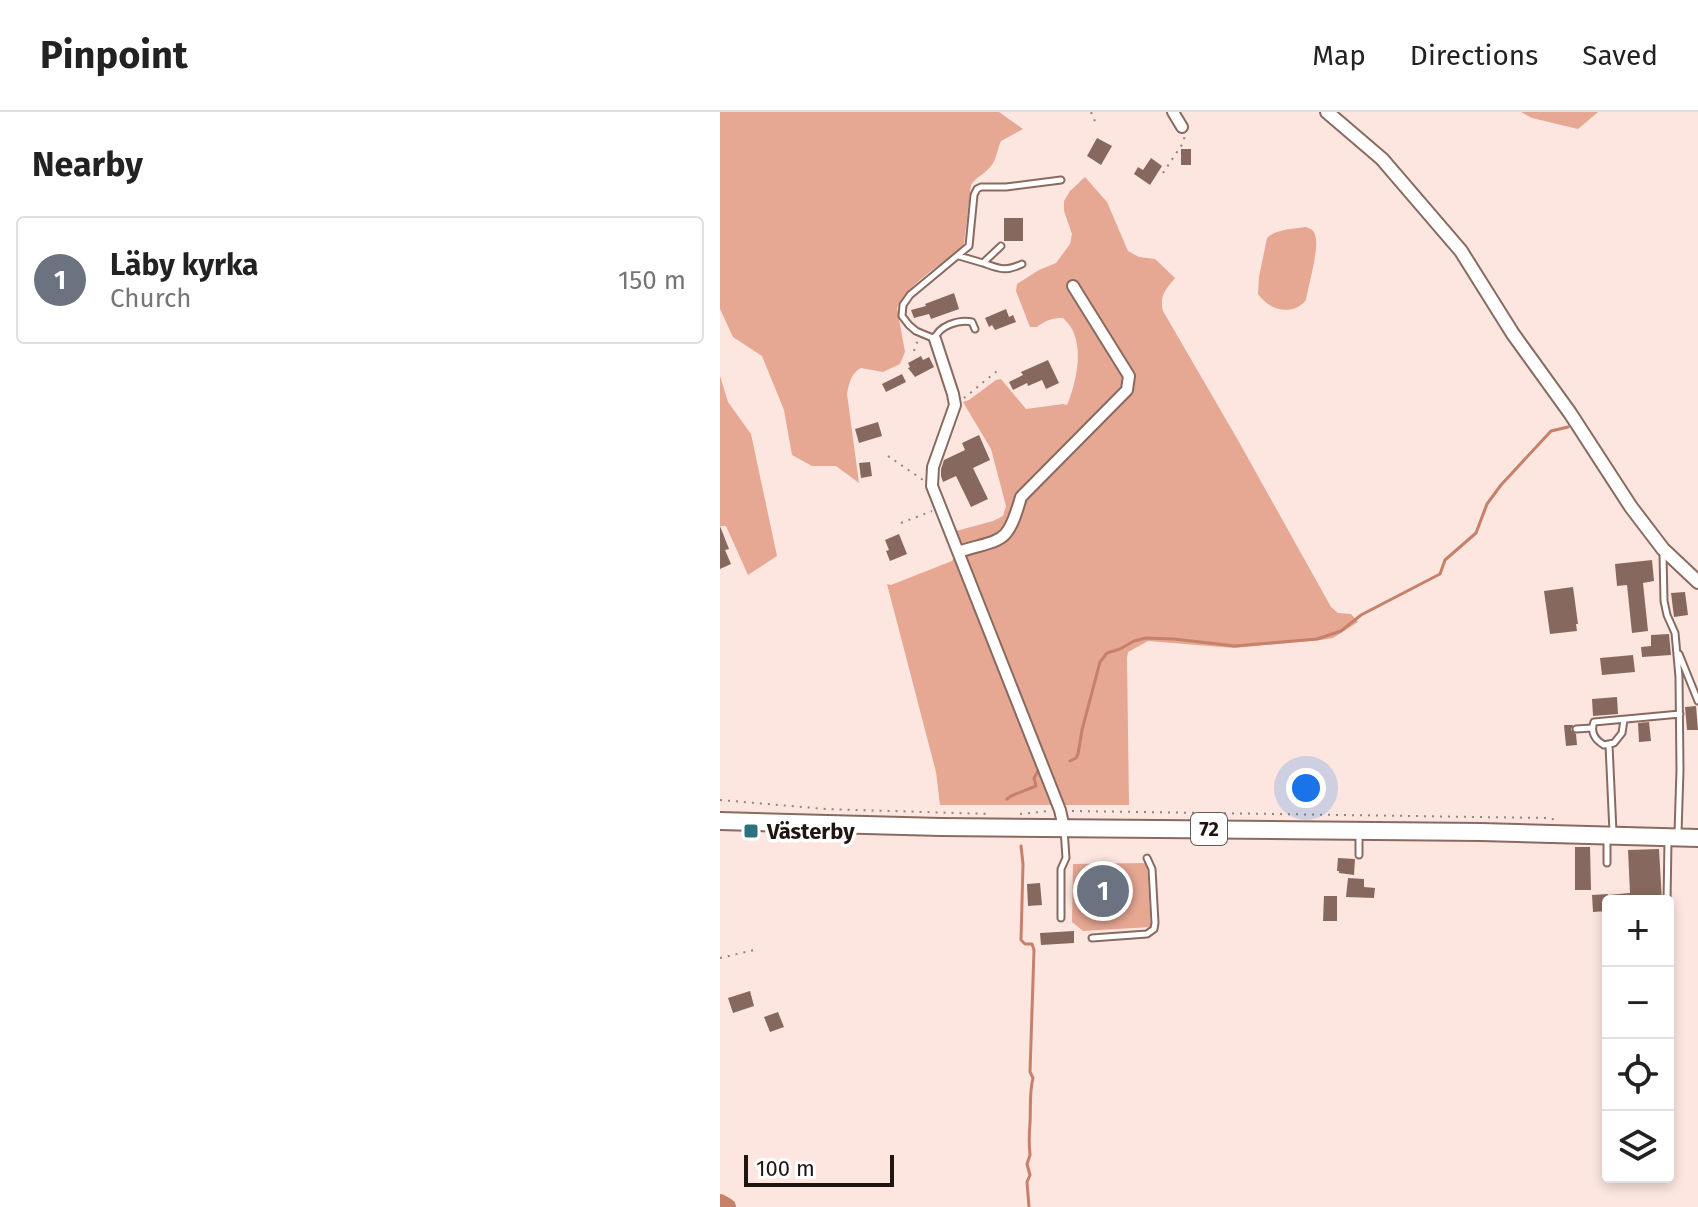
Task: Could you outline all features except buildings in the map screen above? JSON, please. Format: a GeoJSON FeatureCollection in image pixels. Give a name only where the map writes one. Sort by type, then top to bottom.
{"type":"FeatureCollection","features":[{"type":"Feature","properties":{"kind":"main road","name":"72"},"geometry":{"type":"LineString","coordinates":[[720,821],[941,820],[1064,828],[1610,834],[1698,838]]}},
{"type":"Feature","properties":{"kind":"street"},"geometry":{"type":"LineString","coordinates":[[1173,112],[1182,127]]}},
{"type":"Feature","properties":{"kind":"street"},"geometry":{"type":"LineString","coordinates":[[1327,112],[1382,159],[1461,251],[1513,334],[1570,413],[1631,507],[1663,549],[1698,582]]}},
{"type":"Feature","properties":{"kind":"street"},"geometry":{"type":"LineString","coordinates":[[958,552],[1003,538],[1014,521],[1021,497],[1127,390],[1129,376],[1073,286]]}},
{"type":"Feature","properties":{"kind":"street"},"geometry":{"type":"LineString","coordinates":[[931,338],[955,405],[933,467],[933,488],[1060,810],[1064,828]]}},
{"type":"Feature","properties":{"kind":"lane"},"geometry":{"type":"LineString","coordinates":[[975,329],[972,322],[960,321],[931,338],[909,325],[902,316],[903,305],[910,295],[967,250],[977,189],[1061,180]]}},
{"type":"Feature","properties":{"kind":"lane"},"geometry":{"type":"LineString","coordinates":[[983,263],[1001,246]]}},
{"type":"Feature","properties":{"kind":"lane"},"geometry":{"type":"LineString","coordinates":[[959,256],[1003,270],[1022,264]]}},
{"type":"Feature","properties":{"kind":"lane"},"geometry":{"type":"LineString","coordinates":[[1663,549],[1664,601],[1675,633],[1680,714],[1680,770],[1668,895]]}},
{"type":"Feature","properties":{"kind":"lane"},"geometry":{"type":"LineString","coordinates":[[1676,647],[1698,701]]}},
{"type":"Feature","properties":{"kind":"lane"},"geometry":{"type":"LineString","coordinates":[[1624,720],[1624,728],[1614,743],[1604,745],[1596,738],[1592,728],[1594,722],[1680,714]]}},
{"type":"Feature","properties":{"kind":"lane"},"geometry":{"type":"LineString","coordinates":[[1576,729],[1592,728]]}},
{"type":"Feature","properties":{"kind":"lane"},"geometry":{"type":"LineString","coordinates":[[1607,863],[1610,834],[1609,745]]}},
{"type":"Feature","properties":{"kind":"lane"},"geometry":{"type":"LineString","coordinates":[[1061,918],[1061,869],[1066,858],[1064,828]]}},
{"type":"Feature","properties":{"kind":"lane"},"geometry":{"type":"LineString","coordinates":[[1359,831],[1359,855]]}},
{"type":"Feature","properties":{"kind":"lane"},"geometry":{"type":"LineString","coordinates":[[1092,938],[1147,934],[1154,929],[1152,869],[1147,858]]}},
{"type":"Feature","properties":{"kind":"path"},"geometry":{"type":"LineString","coordinates":[[1091,112],[1097,126]]}},
{"type":"Feature","properties":{"kind":"path"},"geometry":{"type":"LineString","coordinates":[[1163,173],[1183,143],[1185,131],[1182,127]]}},
{"type":"Feature","properties":{"kind":"path"},"geometry":{"type":"LineString","coordinates":[[914,351],[917,341],[931,338]]}},
{"type":"Feature","properties":{"kind":"path"},"geometry":{"type":"LineString","coordinates":[[955,405],[997,371]]}},
{"type":"Feature","properties":{"kind":"path"},"geometry":{"type":"LineString","coordinates":[[888,456],[933,488]]}},
{"type":"Feature","properties":{"kind":"path"},"geometry":{"type":"LineString","coordinates":[[901,523],[941,509]]}},
{"type":"Feature","properties":{"kind":"path"},"geometry":{"type":"LineString","coordinates":[[720,800],[941,820],[994,814]]}},
{"type":"Feature","properties":{"kind":"path"},"geometry":{"type":"LineString","coordinates":[[1016,814],[1060,810],[1558,820]]}},
{"type":"Feature","properties":{"kind":"path"},"geometry":{"type":"LineString","coordinates":[[720,958],[754,950]]}},
{"type":"Feature","properties":{"kind":"shaded area"},"geometry":{"type":"Polygon","coordinates":[[[720,112],[999,112],[1023,129],[1001,141],[989,169],[971,185],[962,249],[917,283],[897,308],[905,352],[900,364],[883,372],[861,368],[851,379],[847,394],[859,483],[836,466],[812,466],[792,455],[784,410],[762,356],[733,337],[720,309],[720,112]]]}},
{"type":"Feature","properties":{"kind":"shaded area"},"geometry":{"type":"Polygon","coordinates":[[[1521,112],[1598,112],[1578,129],[1532,118],[1521,112]]]}},
{"type":"Feature","properties":{"kind":"shaded area"},"geometry":{"type":"Polygon","coordinates":[[[1085,177],[1107,202],[1128,251],[1139,257],[1155,259],[1175,278],[1163,297],[1163,311],[1331,607],[1338,613],[1351,614],[1358,622],[1333,638],[1321,640],[1234,648],[1148,641],[1128,652],[1129,805],[940,805],[936,772],[887,584],[952,561],[954,557],[945,534],[1003,516],[1006,506],[991,449],[963,402],[1001,379],[1026,409],[1067,405],[1078,360],[1075,337],[1063,318],[1030,327],[1016,291],[1017,284],[1056,263],[1070,244],[1072,234],[1064,201],[1085,177]]]}},
{"type":"Feature","properties":{"kind":"shaded area"},"geometry":{"type":"Polygon","coordinates":[[[1306,227],[1313,231],[1316,241],[1306,300],[1288,310],[1274,307],[1258,294],[1267,238],[1280,231],[1306,227]]]}},
{"type":"Feature","properties":{"kind":"shaded area"},"geometry":{"type":"Polygon","coordinates":[[[720,376],[728,402],[751,434],[777,556],[748,575],[726,526],[720,526],[720,376]]]}},
{"type":"Feature","properties":{"kind":"shaded area"},"geometry":{"type":"Polygon","coordinates":[[[1147,863],[1151,927],[1083,931],[1072,922],[1073,864],[1147,863]]]}},
{"type":"Feature","properties":{"kind":"waterway"},"geometry":{"type":"LineString","coordinates":[[1070,761],[1078,754],[1100,662],[1107,653],[1146,638],[1235,646],[1317,639],[1341,631],[1361,615],[1440,574],[1445,560],[1476,533],[1487,504],[1501,485],[1551,431],[1568,427]]}},
{"type":"Feature","properties":{"kind":"waterway"},"geometry":{"type":"LineString","coordinates":[[1007,799],[1036,786],[1034,778],[1038,771]]}},
{"type":"Feature","properties":{"kind":"waterway"},"geometry":{"type":"LineString","coordinates":[[1021,846],[1021,940],[1032,944],[1034,950],[1030,1072],[1033,1078],[1027,1164],[1030,1175],[1027,1182],[1029,1207]]}},
{"type":"Feature","properties":{"kind":"waterway"},"geometry":{"type":"LineString","coordinates":[[720,1203],[727,1207]]}},
{"type":"Feature","properties":{"kind":"place","name":"Västerby"},"geometry":{"type":"Point","coordinates":[751,831]}},
{"type":"Feature","properties":{"kind":"place","name":"Läby kyrka"},"geometry":{"type":"Point","coordinates":[1103,891]}}]}
